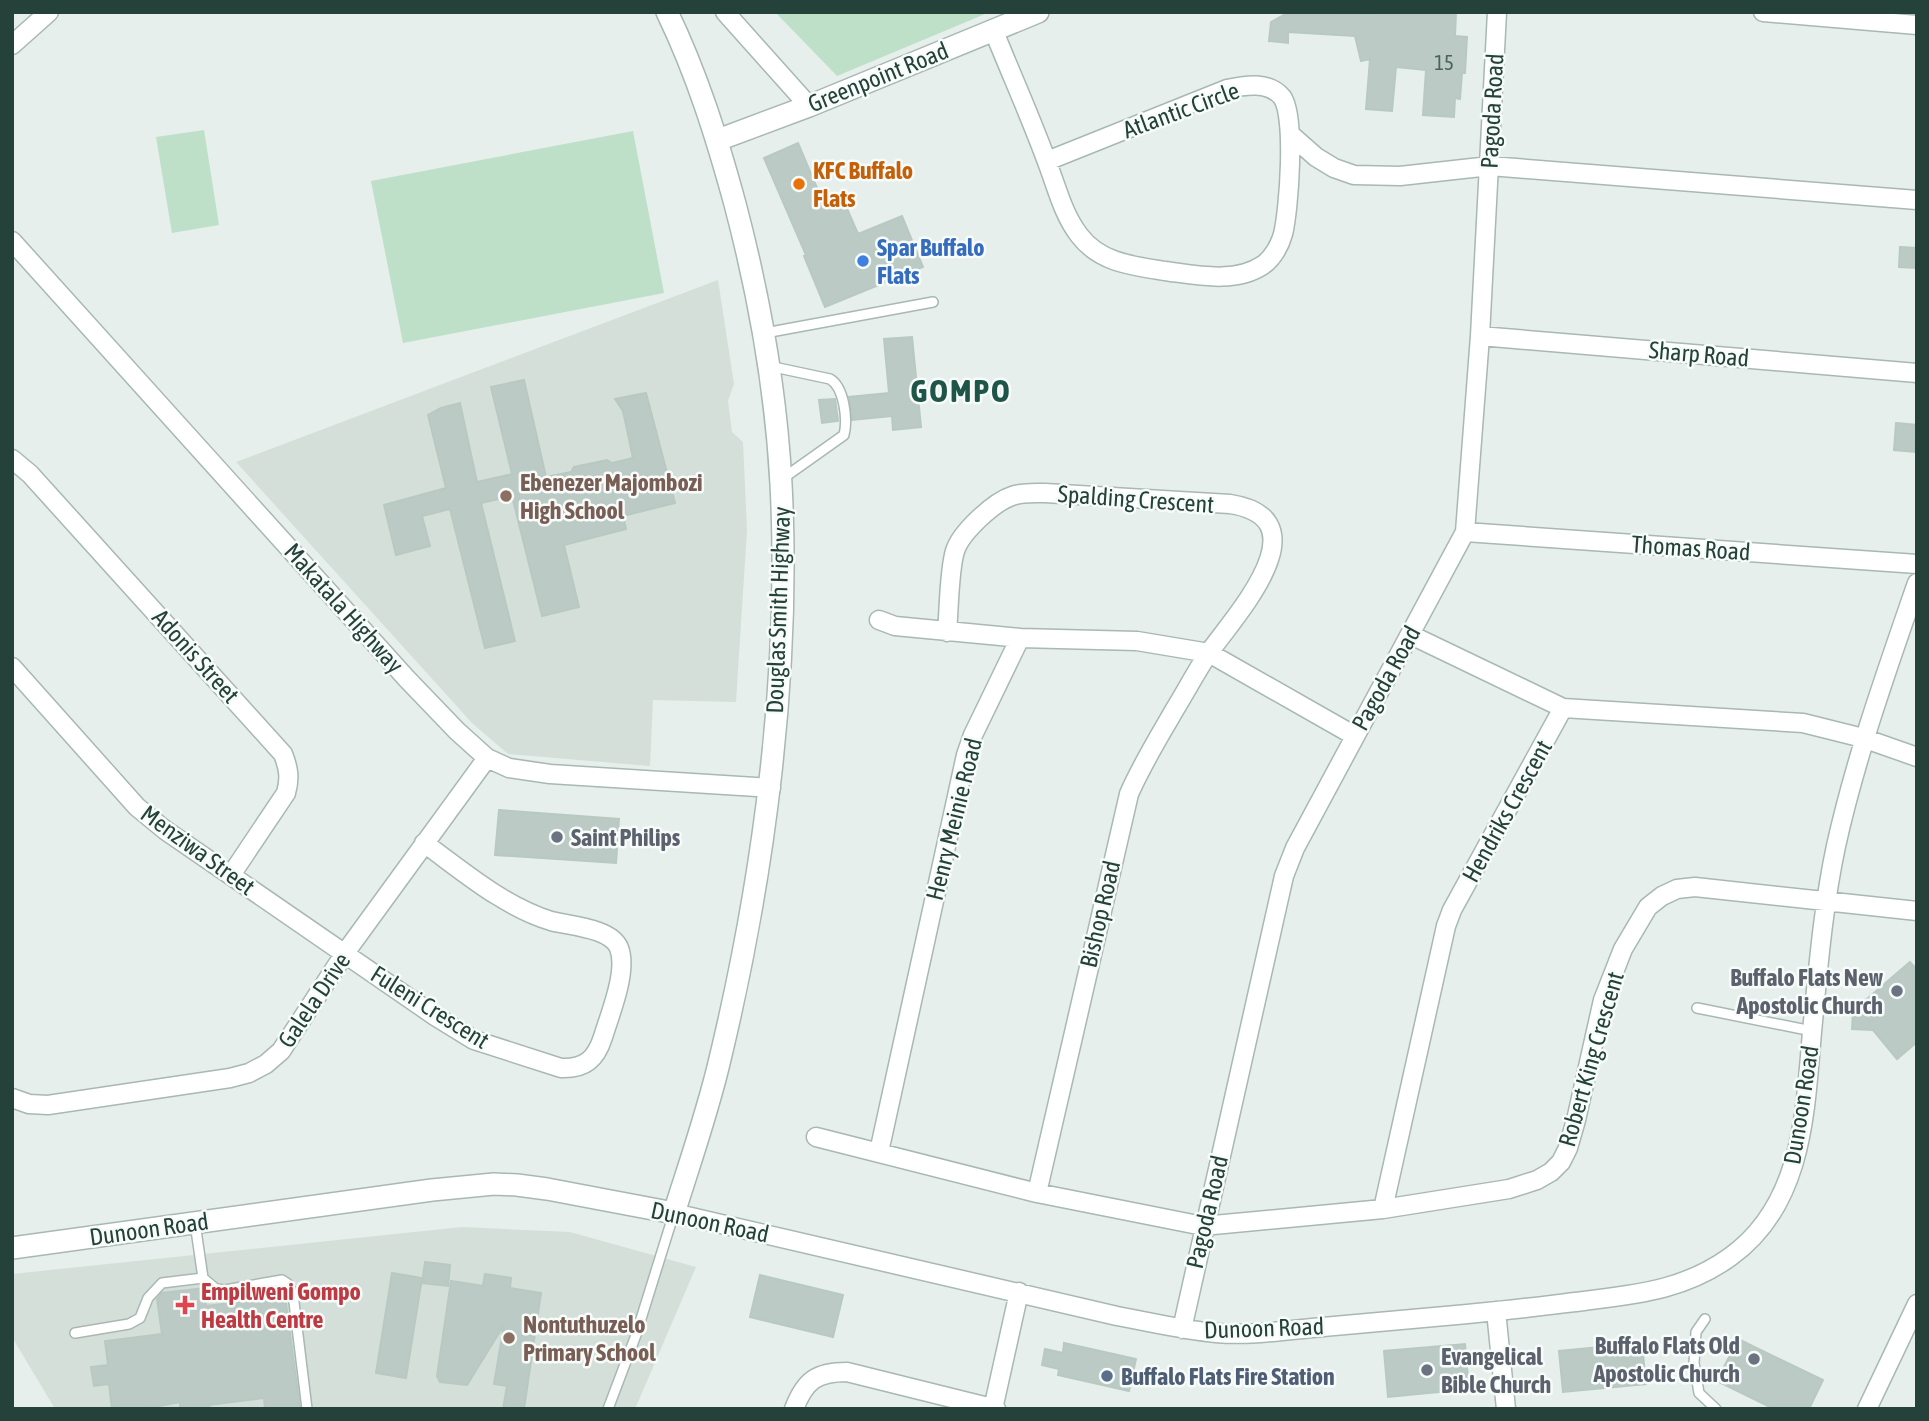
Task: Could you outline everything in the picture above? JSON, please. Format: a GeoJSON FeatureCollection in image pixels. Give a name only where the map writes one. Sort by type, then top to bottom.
{"type":"FeatureCollection","features":[{"type":"Feature","properties":{"kind":"street"},"geometry":{"type":"LineString","coordinates":[[12,45],[49,12]]}},
{"type":"Feature","properties":{"kind":"street","name":"Douglas Smith Highway"},"geometry":{"type":"LineString","coordinates":[[667,12],[693,68],[718,140],[749,257],[768,366],[781,480],[780,635],[771,788],[720,1061],[674,1213]]}},
{"type":"Feature","properties":{"kind":"street"},"geometry":{"type":"LineString","coordinates":[[725,12],[809,106]]}},
{"type":"Feature","properties":{"kind":"street","name":"Greenpoint Road"},"geometry":{"type":"LineString","coordinates":[[718,140],[809,106],[1038,12]]}},
{"type":"Feature","properties":{"kind":"street","name":"Pagoda Road"},"geometry":{"type":"LineString","coordinates":[[1182,1329],[1203,1226],[1284,876],[1295,848],[1465,532],[1480,336],[1497,12]]}},
{"type":"Feature","properties":{"kind":"street"},"geometry":{"type":"LineString","coordinates":[[1763,12],[1917,25]]}},
{"type":"Feature","properties":{"kind":"street","name":"Atlantic Circle"},"geometry":{"type":"LineString","coordinates":[[993,29],[1066,215],[1081,237],[1101,255],[1125,265],[1203,276],[1226,276],[1247,272],[1264,264],[1276,250],[1283,234],[1291,135],[1289,112],[1282,98],[1271,88],[1256,85],[1227,89],[1047,161]]}},
{"type":"Feature","properties":{"kind":"street"},"geometry":{"type":"LineString","coordinates":[[1291,135],[1316,157],[1334,168],[1354,174],[1400,176],[1490,166],[1917,200]]}},
{"type":"Feature","properties":{"kind":"street","name":"Makatala Highway"},"geometry":{"type":"LineString","coordinates":[[12,241],[407,679],[487,758],[509,768],[550,774],[771,788]]}},
{"type":"Feature","properties":{"kind":"street","name":"Sharp Road"},"geometry":{"type":"LineString","coordinates":[[1480,336],[1917,373]]}},
{"type":"Feature","properties":{"kind":"street","name":"Adonis Street"},"geometry":{"type":"LineString","coordinates":[[12,458],[30,474],[284,754],[290,781],[286,793],[231,875]]}},
{"type":"Feature","properties":{"kind":"street","name":"Spalding Crescent"},"geometry":{"type":"LineString","coordinates":[[947,632],[954,553],[960,540],[979,520],[1014,495],[1058,494],[1245,507],[1258,513],[1268,524],[1271,538],[1268,564],[1242,611],[1209,653]]}},
{"type":"Feature","properties":{"kind":"street","name":"Thomas Road"},"geometry":{"type":"LineString","coordinates":[[1465,532],[1917,564]]}},
{"type":"Feature","properties":{"kind":"street","name":"Dunoon Road"},"geometry":{"type":"LineString","coordinates":[[12,1248],[432,1190],[494,1184],[547,1189],[674,1213],[1182,1329],[1244,1333],[1496,1311],[1652,1292],[1679,1284],[1731,1256],[1757,1234],[1777,1206],[1788,1182],[1797,1154],[1807,1091],[1826,903],[1836,846],[1863,738],[1917,583]]}},
{"type":"Feature","properties":{"kind":"street"},"geometry":{"type":"LineString","coordinates":[[878,620],[895,626],[947,632],[1020,638],[1137,641],[1209,653],[1355,736]]}},
{"type":"Feature","properties":{"kind":"street"},"geometry":{"type":"LineString","coordinates":[[1411,635],[1563,708],[1803,723],[1863,738],[1917,757]]}},
{"type":"Feature","properties":{"kind":"street","name":"Henry Meinie Road"},"geometry":{"type":"LineString","coordinates":[[879,1152],[966,755],[1020,638]]}},
{"type":"Feature","properties":{"kind":"street","name":"Bishop Road"},"geometry":{"type":"LineString","coordinates":[[1037,1193],[1129,794],[1139,769],[1209,653]]}},
{"type":"Feature","properties":{"kind":"street","name":"Menziwa Street"},"geometry":{"type":"LineString","coordinates":[[12,667],[137,807],[165,830],[345,953]]}},
{"type":"Feature","properties":{"kind":"street","name":"Hendriks Crescent"},"geometry":{"type":"LineString","coordinates":[[1383,1209],[1446,926],[1452,910],[1563,708]]}},
{"type":"Feature","properties":{"kind":"street","name":"Galela Drive"},"geometry":{"type":"LineString","coordinates":[[12,1098],[30,1104],[48,1105],[200,1083],[249,1073],[266,1064],[281,1051],[345,953],[487,758]]}},
{"type":"Feature","properties":{"kind":"street","name":"Fuleni Crescent"},"geometry":{"type":"LineString","coordinates":[[345,953],[474,1040],[561,1068],[584,1066],[593,1059],[600,1047],[620,976],[620,950],[615,941],[585,928],[552,921],[503,900],[424,843]]}},
{"type":"Feature","properties":{"kind":"street","name":"Robert King Crescent"},"geometry":{"type":"LineString","coordinates":[[1203,1226],[1383,1209],[1509,1189],[1552,1172],[1561,1162],[1568,1147],[1594,1034],[1613,974],[1648,907],[1677,889],[1695,887],[1917,911]]}},
{"type":"Feature","properties":{"kind":"street"},"geometry":{"type":"LineString","coordinates":[[816,1137],[1037,1193],[1203,1226]]}},
{"type":"Feature","properties":{"kind":"street"},"geometry":{"type":"LineString","coordinates":[[794,1409],[807,1385],[817,1376],[831,1372],[861,1375],[994,1409],[1019,1292]]}},
{"type":"Feature","properties":{"kind":"street"},"geometry":{"type":"LineString","coordinates":[[1867,1409],[1917,1304]]}},
{"type":"Feature","properties":{"kind":"street"},"geometry":{"type":"LineString","coordinates":[[1496,1311],[1506,1409]]}},
{"type":"Feature","properties":{"kind":"lane"},"geometry":{"type":"LineString","coordinates":[[763,334],[933,302]]}},
{"type":"Feature","properties":{"kind":"lane"},"geometry":{"type":"LineString","coordinates":[[768,366],[835,382],[839,388],[845,423],[844,435],[781,480]]}},
{"type":"Feature","properties":{"kind":"lane"},"geometry":{"type":"LineString","coordinates":[[1697,1008],[1812,1031]]}},
{"type":"Feature","properties":{"kind":"lane"},"geometry":{"type":"LineString","coordinates":[[608,1409],[636,1335],[674,1213]]}},
{"type":"Feature","properties":{"kind":"lane"},"geometry":{"type":"LineString","coordinates":[[195,1223],[203,1278],[216,1289],[225,1290],[282,1280],[288,1284],[293,1294],[307,1409]]}},
{"type":"Feature","properties":{"kind":"lane"},"geometry":{"type":"LineString","coordinates":[[75,1333],[129,1324],[140,1318],[148,1298],[162,1283],[203,1278]]}},
{"type":"Feature","properties":{"kind":"lane"},"geometry":{"type":"LineString","coordinates":[[1705,1319],[1696,1332],[1694,1363],[1699,1393],[1716,1409]]}},
{"type":"Feature","properties":{"kind":"shaded area","name":"Ebenezer Majombozi High School"},"geometry":{"type":"Polygon","coordinates":[[[718,280],[734,384],[728,401],[732,432],[743,442],[747,530],[736,702],[653,700],[650,766],[508,754],[472,723],[236,462],[718,280]]]}},
{"type":"Feature","properties":{"kind":"shaded area"},"geometry":{"type":"Polygon","coordinates":[[[462,1227],[570,1232],[696,1267],[635,1409],[55,1409],[12,1337],[12,1274],[462,1227]]]}},
{"type":"Feature","properties":{"kind":"green space"},"geometry":{"type":"Polygon","coordinates":[[[775,12],[990,12],[837,76],[775,12]]]}},
{"type":"Feature","properties":{"kind":"green space"},"geometry":{"type":"Polygon","coordinates":[[[204,130],[219,225],[172,233],[156,137],[204,130]]]}},
{"type":"Feature","properties":{"kind":"green space"},"geometry":{"type":"Polygon","coordinates":[[[633,131],[664,293],[403,343],[371,181],[633,131]]]}},
{"type":"Feature","properties":{"kind":"building"},"geometry":{"type":"Polygon","coordinates":[[[1289,12],[1456,12],[1455,36],[1467,37],[1465,73],[1462,73],[1460,99],[1455,98],[1454,117],[1423,115],[1426,70],[1396,67],[1392,111],[1366,109],[1370,59],[1361,61],[1355,36],[1288,32],[1288,43],[1269,41],[1271,22],[1289,12]]]}},
{"type":"Feature","properties":{"kind":"building"},"geometry":{"type":"Polygon","coordinates":[[[798,143],[825,207],[843,199],[858,234],[902,216],[923,267],[825,307],[804,256],[806,255],[764,158],[798,143]]]}},
{"type":"Feature","properties":{"kind":"building"},"geometry":{"type":"Polygon","coordinates":[[[1900,247],[1917,248],[1917,268],[1899,267],[1900,247]]]}},
{"type":"Feature","properties":{"kind":"building"},"geometry":{"type":"Polygon","coordinates":[[[912,337],[921,427],[893,430],[892,416],[852,420],[849,397],[889,393],[884,339],[912,337]]]}},
{"type":"Feature","properties":{"kind":"building"},"geometry":{"type":"Polygon","coordinates":[[[524,380],[546,477],[571,472],[574,467],[633,458],[623,411],[615,399],[646,393],[675,503],[623,516],[626,529],[564,545],[579,607],[542,616],[512,496],[481,503],[515,641],[485,648],[450,509],[422,516],[430,546],[396,555],[384,505],[446,488],[428,415],[460,403],[477,482],[512,474],[491,387],[524,380]]]}},
{"type":"Feature","properties":{"kind":"building"},"geometry":{"type":"Polygon","coordinates":[[[835,399],[838,421],[822,423],[819,400],[835,399]]]}},
{"type":"Feature","properties":{"kind":"building"},"geometry":{"type":"Polygon","coordinates":[[[1896,423],[1917,425],[1915,452],[1894,450],[1896,423]]]}},
{"type":"Feature","properties":{"kind":"building","name":"Saint Philips"},"geometry":{"type":"Polygon","coordinates":[[[499,810],[619,819],[616,863],[495,855],[499,810]]]}},
{"type":"Feature","properties":{"kind":"building","name":"Buffalo Flats New Apostolic Church"},"geometry":{"type":"Polygon","coordinates":[[[1910,962],[1917,970],[1917,1042],[1897,1059],[1873,1030],[1852,1029],[1853,1011],[1910,962]]]}},
{"type":"Feature","properties":{"kind":"building"},"geometry":{"type":"Polygon","coordinates":[[[425,1262],[450,1265],[448,1286],[422,1283],[425,1262]]]}},
{"type":"Feature","properties":{"kind":"building"},"geometry":{"type":"Polygon","coordinates":[[[392,1273],[422,1278],[406,1378],[376,1373],[392,1273]]]}},
{"type":"Feature","properties":{"kind":"building"},"geometry":{"type":"Polygon","coordinates":[[[485,1274],[511,1278],[510,1288],[541,1293],[524,1409],[503,1409],[507,1386],[494,1384],[504,1325],[467,1385],[440,1382],[437,1376],[451,1281],[483,1286],[485,1274]]]}},
{"type":"Feature","properties":{"kind":"building"},"geometry":{"type":"Polygon","coordinates":[[[760,1275],[843,1295],[833,1337],[750,1317],[760,1275]]]}},
{"type":"Feature","properties":{"kind":"building"},"geometry":{"type":"Polygon","coordinates":[[[204,1288],[206,1306],[285,1296],[300,1409],[265,1409],[264,1398],[209,1405],[210,1409],[180,1409],[180,1402],[143,1409],[112,1409],[109,1384],[94,1386],[91,1367],[108,1365],[105,1341],[162,1334],[157,1299],[162,1293],[204,1288]]]}},
{"type":"Feature","properties":{"kind":"building","name":"Buffalo Flats Old Apostolic Church"},"geometry":{"type":"Polygon","coordinates":[[[1738,1339],[1823,1380],[1809,1409],[1774,1409],[1717,1381],[1738,1339]]]}},
{"type":"Feature","properties":{"kind":"building"},"geometry":{"type":"Polygon","coordinates":[[[1064,1343],[1136,1359],[1129,1391],[1058,1375],[1059,1369],[1042,1365],[1045,1349],[1063,1353],[1064,1343]]]}},
{"type":"Feature","properties":{"kind":"building"},"geometry":{"type":"Polygon","coordinates":[[[1642,1343],[1646,1384],[1563,1392],[1559,1351],[1642,1343]]]}},
{"type":"Feature","properties":{"kind":"building","name":"Evangelical Bible Church"},"geometry":{"type":"Polygon","coordinates":[[[1465,1344],[1469,1389],[1388,1397],[1384,1351],[1465,1344]]]}},
{"type":"Feature","properties":{"kind":"place","name":"KFC Buffalo Flats"},"geometry":{"type":"Point","coordinates":[799,184]}},
{"type":"Feature","properties":{"kind":"place","name":"Spar Buffalo Flats"},"geometry":{"type":"Point","coordinates":[863,261]}},
{"type":"Feature","properties":{"kind":"place","name":"Ebenezer Majombozi High School"},"geometry":{"type":"Point","coordinates":[506,496]}},
{"type":"Feature","properties":{"kind":"place","name":"Saint Philips"},"geometry":{"type":"Point","coordinates":[557,837]}},
{"type":"Feature","properties":{"kind":"place","name":"Buffalo Flats New Apostolic Church"},"geometry":{"type":"Point","coordinates":[1897,991]}},
{"type":"Feature","properties":{"kind":"place","name":"Empilweni Gompo Health Centre"},"geometry":{"type":"Point","coordinates":[185,1305]}},
{"type":"Feature","properties":{"kind":"place","name":"Nontuthuzelo Primary School"},"geometry":{"type":"Point","coordinates":[509,1338]}},
{"type":"Feature","properties":{"kind":"place","name":"Buffalo Flats Old Apostolic Church"},"geometry":{"type":"Point","coordinates":[1754,1359]}},
{"type":"Feature","properties":{"kind":"place","name":"Evangelical Bible Church"},"geometry":{"type":"Point","coordinates":[1427,1370]}},
{"type":"Feature","properties":{"kind":"place","name":"Buffalo Flats Fire Station"},"geometry":{"type":"Point","coordinates":[1107,1376]}},
{"type":"Feature","properties":{"kind":"district","name":"GOMPO"},"geometry":{"type":"Point","coordinates":[961,390]}}]}
